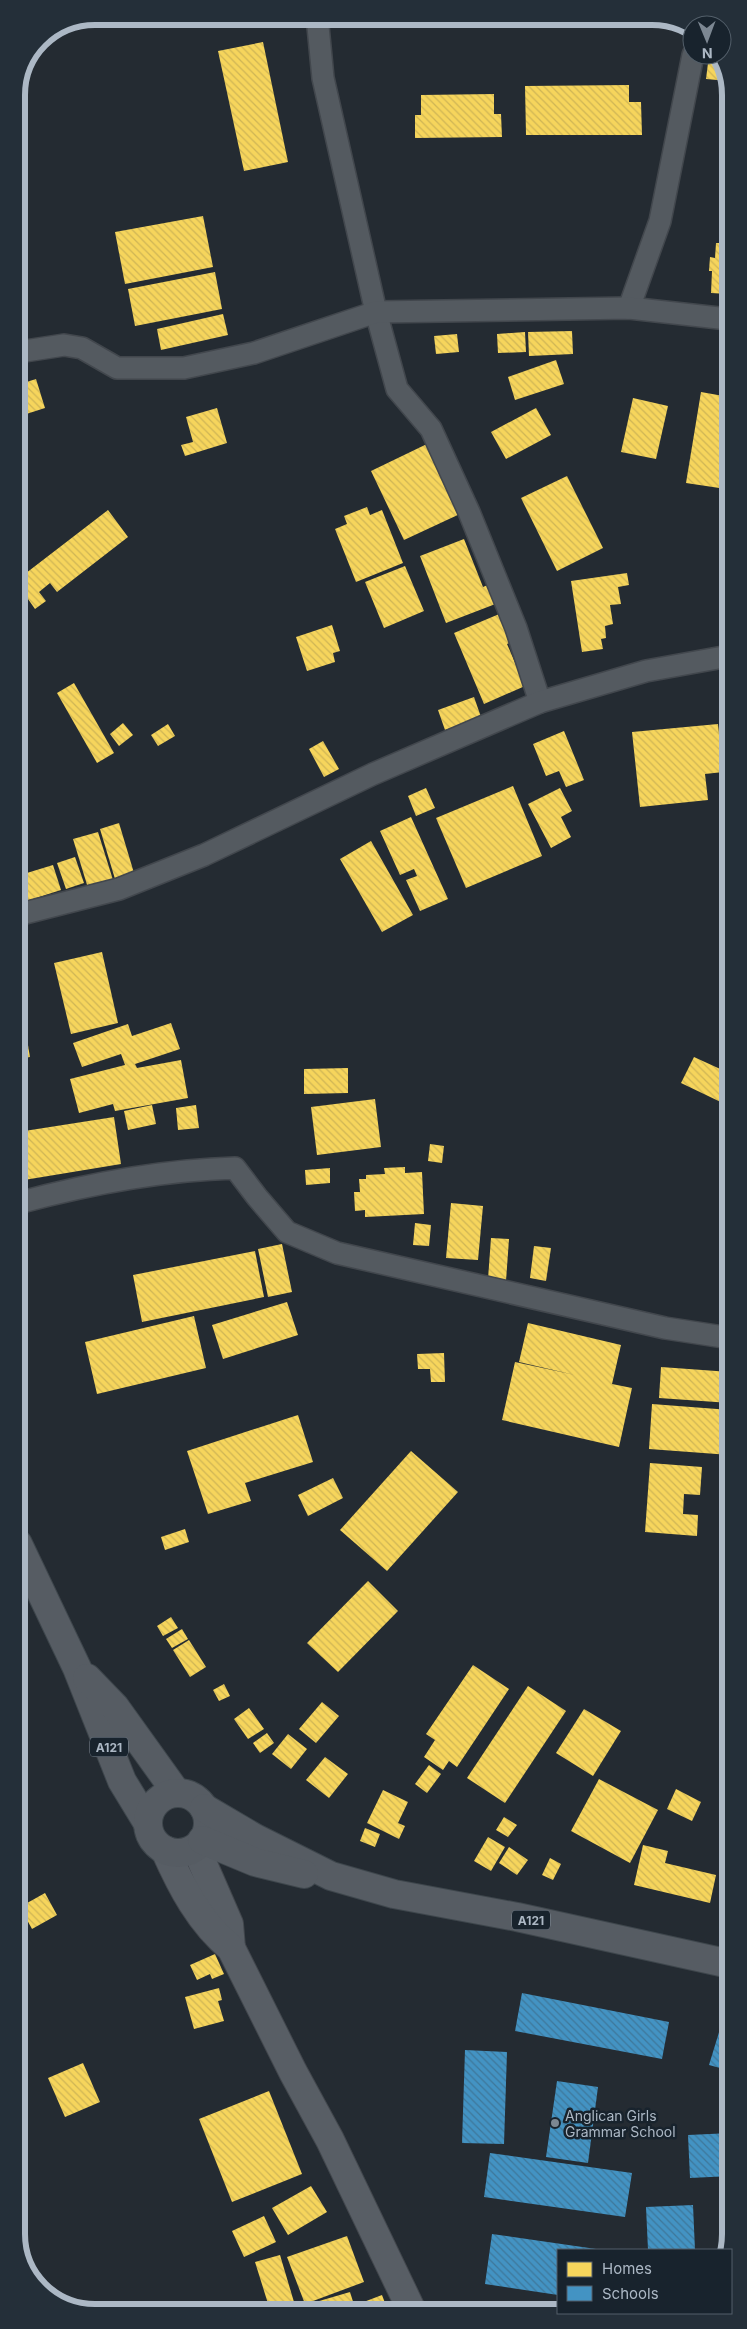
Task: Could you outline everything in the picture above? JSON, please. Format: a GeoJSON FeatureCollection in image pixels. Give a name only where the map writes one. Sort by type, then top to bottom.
{"type":"FeatureCollection","features":[{"type":"Feature","properties":{"kind":"main road","name":"A121"},"geometry":{"type":"LineString","coordinates":[[25,1559],[77,1668],[122,1781],[147,1822],[152,1839],[165,1850]]}},
{"type":"Feature","properties":{"kind":"main road","name":"A121"},"geometry":{"type":"LineString","coordinates":[[77,1668],[115,1707],[176,1792],[187,1794],[197,1799],[204,1808],[255,1838],[331,1876],[394,1894],[518,1917],[722,1962]]}},
{"type":"Feature","properties":{"kind":"main road"},"geometry":{"type":"LineString","coordinates":[[147,1822],[149,1811],[155,1802],[165,1795],[176,1792]]}},
{"type":"Feature","properties":{"kind":"main road"},"geometry":{"type":"LineString","coordinates":[[165,1850],[178,1853],[199,1844],[207,1830],[208,1819],[204,1808]]}},
{"type":"Feature","properties":{"kind":"main road","name":"A121"},"geometry":{"type":"LineString","coordinates":[[199,1844],[294,1873],[331,1876]]}},
{"type":"Feature","properties":{"kind":"street"},"geometry":{"type":"LineString","coordinates":[[318,25],[323,78],[376,312],[397,389],[431,429],[469,512],[516,628],[540,702]]}},
{"type":"Feature","properties":{"kind":"street"},"geometry":{"type":"LineString","coordinates":[[629,308],[660,221],[691,65]]}},
{"type":"Feature","properties":{"kind":"street"},"geometry":{"type":"LineString","coordinates":[[25,351],[64,345],[82,348],[116,368],[184,368],[254,353],[376,312],[629,308],[722,318]]}},
{"type":"Feature","properties":{"kind":"street"},"geometry":{"type":"LineString","coordinates":[[25,913],[119,889],[204,855],[373,774],[540,702],[646,671],[722,657]]}},
{"type":"Feature","properties":{"kind":"street"},"geometry":{"type":"LineString","coordinates":[[25,1201],[49,1195],[188,1170],[235,1168],[287,1232],[338,1253],[665,1328],[722,1337]]}},
{"type":"Feature","properties":{"kind":"street"},"geometry":{"type":"LineString","coordinates":[[199,1844],[229,1924],[231,1948],[292,2072],[330,2140],[409,2304]]}},
{"type":"Feature","properties":{"kind":"street"},"geometry":{"type":"LineString","coordinates":[[165,1850],[180,1884],[213,1934],[231,1948]]}},
{"type":"Feature","properties":{"kind":"building: Homes"},"geometry":{"type":"Polygon","coordinates":[[[263,42],[288,162],[244,171],[218,51],[263,42]]]}},
{"type":"Feature","properties":{"kind":"building: Homes"},"geometry":{"type":"Polygon","coordinates":[[[708,65],[715,65],[720,80],[706,79],[708,65]]]}},
{"type":"Feature","properties":{"kind":"building: Homes"},"geometry":{"type":"Polygon","coordinates":[[[629,85],[629,102],[641,102],[642,135],[526,135],[525,86],[629,85]]]}},
{"type":"Feature","properties":{"kind":"building: Homes"},"geometry":{"type":"Polygon","coordinates":[[[494,94],[494,114],[501,114],[502,137],[415,138],[415,115],[421,115],[421,95],[494,94]]]}},
{"type":"Feature","properties":{"kind":"building: Homes"},"geometry":{"type":"Polygon","coordinates":[[[203,216],[213,267],[125,284],[115,232],[203,216]]]}},
{"type":"Feature","properties":{"kind":"building: Homes"},"geometry":{"type":"Polygon","coordinates":[[[716,243],[722,243],[722,294],[711,293],[712,271],[709,271],[710,257],[715,258],[716,243]]]}},
{"type":"Feature","properties":{"kind":"building: Homes"},"geometry":{"type":"Polygon","coordinates":[[[215,272],[222,309],[135,326],[128,289],[215,272]]]}},
{"type":"Feature","properties":{"kind":"building: Homes"},"geometry":{"type":"Polygon","coordinates":[[[223,314],[228,335],[161,350],[157,329],[223,314]]]}},
{"type":"Feature","properties":{"kind":"building: Homes"},"geometry":{"type":"Polygon","coordinates":[[[572,331],[573,354],[529,356],[528,332],[572,331]]]}},
{"type":"Feature","properties":{"kind":"building: Homes"},"geometry":{"type":"Polygon","coordinates":[[[525,332],[526,352],[498,353],[497,334],[525,332]]]}},
{"type":"Feature","properties":{"kind":"building: Homes"},"geometry":{"type":"Polygon","coordinates":[[[457,334],[459,352],[436,354],[434,336],[457,334]]]}},
{"type":"Feature","properties":{"kind":"building: Homes"},"geometry":{"type":"Polygon","coordinates":[[[556,360],[564,384],[515,400],[508,377],[556,360]]]}},
{"type":"Feature","properties":{"kind":"building: Homes"},"geometry":{"type":"Polygon","coordinates":[[[36,379],[45,408],[25,414],[25,382],[36,379]]]}},
{"type":"Feature","properties":{"kind":"building: Homes"},"geometry":{"type":"Polygon","coordinates":[[[701,392],[722,396],[722,488],[686,483],[701,392]]]}},
{"type":"Feature","properties":{"kind":"building: Homes"},"geometry":{"type":"Polygon","coordinates":[[[633,398],[668,406],[656,459],[621,452],[633,398]]]}},
{"type":"Feature","properties":{"kind":"building: Homes"},"geometry":{"type":"Polygon","coordinates":[[[217,408],[227,443],[185,456],[181,445],[193,442],[186,417],[217,408]]]}},
{"type":"Feature","properties":{"kind":"building: Homes"},"geometry":{"type":"Polygon","coordinates":[[[536,408],[551,435],[506,459],[491,432],[536,408]]]}},
{"type":"Feature","properties":{"kind":"building: Homes"},"geometry":{"type":"Polygon","coordinates":[[[429,443],[462,513],[404,540],[371,471],[429,443]]]}},
{"type":"Feature","properties":{"kind":"building: Homes"},"geometry":{"type":"Polygon","coordinates":[[[567,476],[603,548],[557,571],[521,498],[567,476]]]}},
{"type":"Feature","properties":{"kind":"building: Homes"},"geometry":{"type":"Polygon","coordinates":[[[367,507],[370,515],[382,510],[403,563],[356,582],[335,529],[347,524],[344,516],[367,507]]]}},
{"type":"Feature","properties":{"kind":"building: Homes"},"geometry":{"type":"Polygon","coordinates":[[[108,510],[128,537],[57,592],[50,583],[39,592],[46,601],[35,609],[28,599],[25,601],[25,574],[108,510]]]}},
{"type":"Feature","properties":{"kind":"building: Homes"},"geometry":{"type":"Polygon","coordinates":[[[464,539],[483,587],[490,584],[498,603],[446,623],[420,556],[464,539]]]}},
{"type":"Feature","properties":{"kind":"building: Homes"},"geometry":{"type":"Polygon","coordinates":[[[405,566],[424,611],[384,628],[365,582],[405,566]]]}},
{"type":"Feature","properties":{"kind":"building: Homes"},"geometry":{"type":"Polygon","coordinates":[[[627,573],[629,585],[618,587],[621,604],[610,605],[613,624],[605,626],[606,638],[601,639],[603,649],[582,652],[571,581],[627,573]]]}},
{"type":"Feature","properties":{"kind":"building: Homes"},"geometry":{"type":"Polygon","coordinates":[[[504,612],[516,640],[507,644],[525,686],[484,704],[454,633],[504,612]]]}},
{"type":"Feature","properties":{"kind":"building: Homes"},"geometry":{"type":"Polygon","coordinates":[[[332,625],[340,651],[333,653],[335,662],[307,671],[296,637],[332,625]]]}},
{"type":"Feature","properties":{"kind":"building: Homes"},"geometry":{"type":"Polygon","coordinates":[[[74,683],[114,753],[97,763],[57,693],[74,683]]]}},
{"type":"Feature","properties":{"kind":"building: Homes"},"geometry":{"type":"Polygon","coordinates":[[[474,697],[481,717],[445,730],[438,710],[474,697]]]}},
{"type":"Feature","properties":{"kind":"building: Homes"},"geometry":{"type":"Polygon","coordinates":[[[123,723],[133,735],[119,746],[110,734],[123,723]]]}},
{"type":"Feature","properties":{"kind":"building: Homes"},"geometry":{"type":"Polygon","coordinates":[[[168,724],[175,736],[158,746],[151,735],[168,724]]]}},
{"type":"Feature","properties":{"kind":"building: Homes"},"geometry":{"type":"Polygon","coordinates":[[[718,724],[722,772],[705,774],[708,800],[640,807],[632,732],[718,724]]]}},
{"type":"Feature","properties":{"kind":"building: Homes"},"geometry":{"type":"Polygon","coordinates":[[[564,731],[584,780],[566,787],[559,771],[546,776],[533,744],[564,731]]]}},
{"type":"Feature","properties":{"kind":"building: Homes"},"geometry":{"type":"Polygon","coordinates":[[[323,741],[339,769],[324,777],[309,749],[323,741]]]}},
{"type":"Feature","properties":{"kind":"building: Homes"},"geometry":{"type":"Polygon","coordinates":[[[513,786],[542,856],[466,888],[436,818],[513,786]]]}},
{"type":"Feature","properties":{"kind":"building: Homes"},"geometry":{"type":"Polygon","coordinates":[[[426,788],[435,808],[416,816],[408,796],[426,788]]]}},
{"type":"Feature","properties":{"kind":"building: Homes"},"geometry":{"type":"Polygon","coordinates":[[[560,788],[572,811],[561,817],[571,837],[551,848],[528,804],[560,788]]]}},
{"type":"Feature","properties":{"kind":"building: Homes"},"geometry":{"type":"Polygon","coordinates":[[[411,817],[448,899],[420,911],[406,880],[417,876],[414,869],[400,875],[380,831],[411,817]]]}},
{"type":"Feature","properties":{"kind":"building: Homes"},"geometry":{"type":"Polygon","coordinates":[[[119,823],[134,873],[115,879],[100,829],[119,823]]]}},
{"type":"Feature","properties":{"kind":"building: Homes"},"geometry":{"type":"Polygon","coordinates":[[[98,832],[113,880],[88,888],[73,839],[98,832]]]}},
{"type":"Feature","properties":{"kind":"building: Homes"},"geometry":{"type":"Polygon","coordinates":[[[371,841],[413,915],[382,932],[340,859],[371,841]]]}},
{"type":"Feature","properties":{"kind":"building: Homes"},"geometry":{"type":"Polygon","coordinates":[[[75,857],[84,883],[66,889],[57,863],[75,857]]]}},
{"type":"Feature","properties":{"kind":"building: Homes"},"geometry":{"type":"Polygon","coordinates":[[[53,865],[61,890],[25,901],[25,874],[53,865]]]}},
{"type":"Feature","properties":{"kind":"building: Homes"},"geometry":{"type":"Polygon","coordinates":[[[102,952],[118,1023],[71,1034],[54,963],[102,952]]]}},
{"type":"Feature","properties":{"kind":"building: Homes"},"geometry":{"type":"Polygon","coordinates":[[[171,1023],[180,1049],[135,1064],[137,1068],[181,1060],[188,1098],[115,1111],[113,1104],[79,1113],[70,1079],[125,1065],[121,1054],[82,1067],[73,1043],[128,1024],[132,1036],[171,1023]]]}},
{"type":"Feature","properties":{"kind":"building: Homes"},"geometry":{"type":"Polygon","coordinates":[[[25,1028],[30,1057],[25,1058],[25,1028]]]}},
{"type":"Feature","properties":{"kind":"building: Homes"},"geometry":{"type":"Polygon","coordinates":[[[694,1057],[722,1070],[722,1103],[681,1083],[694,1057]]]}},
{"type":"Feature","properties":{"kind":"building: Homes"},"geometry":{"type":"Polygon","coordinates":[[[348,1068],[348,1093],[304,1094],[304,1069],[348,1068]]]}},
{"type":"Feature","properties":{"kind":"building: Homes"},"geometry":{"type":"Polygon","coordinates":[[[375,1099],[381,1147],[317,1155],[311,1107],[375,1099]]]}},
{"type":"Feature","properties":{"kind":"building: Homes"},"geometry":{"type":"Polygon","coordinates":[[[152,1105],[156,1124],[128,1130],[124,1111],[152,1105]]]}},
{"type":"Feature","properties":{"kind":"building: Homes"},"geometry":{"type":"Polygon","coordinates":[[[196,1105],[199,1128],[178,1130],[176,1108],[196,1105]]]}},
{"type":"Feature","properties":{"kind":"building: Homes"},"geometry":{"type":"Polygon","coordinates":[[[114,1117],[121,1164],[25,1180],[25,1131],[114,1117]]]}},
{"type":"Feature","properties":{"kind":"building: Homes"},"geometry":{"type":"Polygon","coordinates":[[[430,1144],[444,1146],[442,1163],[428,1161],[430,1144]]]}},
{"type":"Feature","properties":{"kind":"building: Homes"},"geometry":{"type":"Polygon","coordinates":[[[405,1167],[405,1173],[422,1172],[424,1214],[365,1217],[365,1210],[355,1211],[354,1192],[360,1192],[359,1179],[366,1179],[366,1175],[385,1174],[384,1168],[405,1167]]]}},
{"type":"Feature","properties":{"kind":"building: Homes"},"geometry":{"type":"Polygon","coordinates":[[[330,1168],[330,1183],[306,1185],[305,1170],[330,1168]]]}},
{"type":"Feature","properties":{"kind":"building: Homes"},"geometry":{"type":"Polygon","coordinates":[[[451,1203],[483,1206],[478,1260],[446,1258],[451,1203]]]}},
{"type":"Feature","properties":{"kind":"building: Homes"},"geometry":{"type":"Polygon","coordinates":[[[415,1223],[431,1225],[429,1246],[413,1245],[415,1223]]]}},
{"type":"Feature","properties":{"kind":"building: Homes"},"geometry":{"type":"Polygon","coordinates":[[[491,1238],[509,1239],[506,1281],[488,1279],[491,1238]]]}},
{"type":"Feature","properties":{"kind":"building: Homes"},"geometry":{"type":"Polygon","coordinates":[[[282,1244],[292,1292],[268,1297],[258,1249],[282,1244]]]}},
{"type":"Feature","properties":{"kind":"building: Homes"},"geometry":{"type":"Polygon","coordinates":[[[534,1246],[551,1248],[546,1281],[530,1278],[534,1246]]]}},
{"type":"Feature","properties":{"kind":"building: Homes"},"geometry":{"type":"Polygon","coordinates":[[[255,1251],[264,1297],[142,1322],[133,1275],[255,1251]]]}},
{"type":"Feature","properties":{"kind":"building: Homes"},"geometry":{"type":"Polygon","coordinates":[[[287,1302],[298,1335],[223,1359],[212,1325],[287,1302]]]}},
{"type":"Feature","properties":{"kind":"building: Homes"},"geometry":{"type":"Polygon","coordinates":[[[194,1316],[206,1368],[97,1394],[85,1342],[194,1316]]]}},
{"type":"Feature","properties":{"kind":"building: Homes"},"geometry":{"type":"Polygon","coordinates":[[[528,1323],[621,1345],[612,1384],[632,1388],[619,1447],[502,1420],[515,1362],[575,1375],[519,1362],[528,1323]]]}},
{"type":"Feature","properties":{"kind":"building: Homes"},"geometry":{"type":"Polygon","coordinates":[[[444,1353],[445,1382],[431,1382],[430,1369],[418,1369],[417,1354],[444,1353]]]}},
{"type":"Feature","properties":{"kind":"building: Homes"},"geometry":{"type":"Polygon","coordinates":[[[661,1367],[722,1371],[722,1402],[659,1398],[661,1367]]]}},
{"type":"Feature","properties":{"kind":"building: Homes"},"geometry":{"type":"Polygon","coordinates":[[[652,1404],[722,1409],[722,1454],[649,1449],[652,1404]]]}},
{"type":"Feature","properties":{"kind":"building: Homes"},"geometry":{"type":"Polygon","coordinates":[[[298,1415],[313,1462],[245,1483],[251,1501],[208,1514],[187,1451],[298,1415]]]}},
{"type":"Feature","properties":{"kind":"building: Homes"},"geometry":{"type":"Polygon","coordinates":[[[411,1451],[458,1492],[387,1571],[340,1530],[411,1451]]]}},
{"type":"Feature","properties":{"kind":"building: Homes"},"geometry":{"type":"Polygon","coordinates":[[[650,1463],[702,1467],[700,1495],[684,1494],[683,1514],[698,1515],[697,1536],[645,1532],[650,1463]]]}},
{"type":"Feature","properties":{"kind":"building: Homes"},"geometry":{"type":"Polygon","coordinates":[[[333,1478],[343,1498],[308,1516],[298,1495],[333,1478]]]}},
{"type":"Feature","properties":{"kind":"building: Homes"},"geometry":{"type":"Polygon","coordinates":[[[185,1529],[189,1542],[165,1550],[161,1537],[185,1529]]]}},
{"type":"Feature","properties":{"kind":"building: Homes"},"geometry":{"type":"Polygon","coordinates":[[[368,1581],[398,1611],[338,1672],[307,1643],[368,1581]]]}},
{"type":"Feature","properties":{"kind":"building: Homes"},"geometry":{"type":"Polygon","coordinates":[[[171,1617],[178,1628],[163,1636],[157,1626],[171,1617]]]}},
{"type":"Feature","properties":{"kind":"building: Homes"},"geometry":{"type":"Polygon","coordinates":[[[182,1629],[188,1639],[172,1648],[166,1639],[182,1629]]]}},
{"type":"Feature","properties":{"kind":"building: Homes"},"geometry":{"type":"Polygon","coordinates":[[[189,1640],[206,1667],[190,1677],[173,1650],[189,1640]]]}},
{"type":"Feature","properties":{"kind":"building: Homes"},"geometry":{"type":"Polygon","coordinates":[[[473,1665],[509,1689],[457,1767],[449,1761],[443,1770],[424,1757],[435,1740],[426,1734],[473,1665]]]}},
{"type":"Feature","properties":{"kind":"building: Homes"},"geometry":{"type":"Polygon","coordinates":[[[224,1684],[230,1696],[219,1701],[213,1690],[224,1684]]]}},
{"type":"Feature","properties":{"kind":"building: Homes"},"geometry":{"type":"Polygon","coordinates":[[[528,1686],[566,1711],[505,1803],[467,1778],[528,1686]]]}},
{"type":"Feature","properties":{"kind":"building: Homes"},"geometry":{"type":"Polygon","coordinates":[[[322,1702],[339,1716],[316,1743],[299,1729],[322,1702]]]}},
{"type":"Feature","properties":{"kind":"building: Homes"},"geometry":{"type":"Polygon","coordinates":[[[249,1708],[264,1729],[248,1739],[234,1719],[249,1708]]]}},
{"type":"Feature","properties":{"kind":"building: Homes"},"geometry":{"type":"Polygon","coordinates":[[[584,1709],[621,1731],[593,1776],[556,1753],[584,1709]]]}},
{"type":"Feature","properties":{"kind":"building: Homes"},"geometry":{"type":"Polygon","coordinates":[[[267,1733],[274,1743],[260,1753],[253,1743],[267,1733]]]}},
{"type":"Feature","properties":{"kind":"building: Homes"},"geometry":{"type":"Polygon","coordinates":[[[288,1734],[307,1749],[291,1769],[272,1754],[288,1734]]]}},
{"type":"Feature","properties":{"kind":"building: Homes"},"geometry":{"type":"Polygon","coordinates":[[[325,1757],[348,1774],[329,1798],[306,1780],[325,1757]]]}},
{"type":"Feature","properties":{"kind":"building: Homes"},"geometry":{"type":"Polygon","coordinates":[[[429,1765],[441,1774],[427,1793],[415,1784],[429,1765]]]}},
{"type":"Feature","properties":{"kind":"building: Homes"},"geometry":{"type":"Polygon","coordinates":[[[599,1779],[658,1810],[630,1863],[571,1831],[599,1779]]]}},
{"type":"Feature","properties":{"kind":"building: Homes"},"geometry":{"type":"Polygon","coordinates":[[[676,1789],[701,1802],[692,1821],[667,1809],[676,1789]]]}},
{"type":"Feature","properties":{"kind":"building: Homes"},"geometry":{"type":"Polygon","coordinates":[[[383,1790],[408,1802],[398,1823],[405,1826],[399,1839],[367,1823],[383,1790]]]}},
{"type":"Feature","properties":{"kind":"building: Homes"},"geometry":{"type":"Polygon","coordinates":[[[504,1817],[517,1825],[508,1837],[496,1830],[504,1817]]]}},
{"type":"Feature","properties":{"kind":"building: Homes"},"geometry":{"type":"Polygon","coordinates":[[[365,1828],[380,1834],[375,1847],[360,1841],[365,1828]]]}},
{"type":"Feature","properties":{"kind":"building: Homes"},"geometry":{"type":"Polygon","coordinates":[[[488,1837],[505,1847],[491,1871],[474,1861],[488,1837]]]}},
{"type":"Feature","properties":{"kind":"building: Homes"},"geometry":{"type":"Polygon","coordinates":[[[643,1845],[668,1851],[665,1863],[716,1875],[710,1903],[634,1885],[643,1845]]]}},
{"type":"Feature","properties":{"kind":"building: Homes"},"geometry":{"type":"Polygon","coordinates":[[[509,1847],[528,1860],[517,1875],[499,1863],[509,1847]]]}},
{"type":"Feature","properties":{"kind":"building: Homes"},"geometry":{"type":"Polygon","coordinates":[[[550,1858],[561,1864],[553,1880],[542,1875],[550,1858]]]}},
{"type":"Feature","properties":{"kind":"building: Homes"},"geometry":{"type":"Polygon","coordinates":[[[45,1893],[57,1915],[32,1929],[25,1916],[25,1904],[45,1893]]]}},
{"type":"Feature","properties":{"kind":"building: Homes"},"geometry":{"type":"Polygon","coordinates":[[[215,1954],[224,1974],[212,1979],[210,1974],[197,1980],[190,1965],[215,1954]]]}},
{"type":"Feature","properties":{"kind":"building: Homes"},"geometry":{"type":"Polygon","coordinates":[[[219,1988],[222,2000],[218,2001],[224,2021],[194,2029],[185,1997],[219,1988]]]}},
{"type":"Feature","properties":{"kind":"building: Homes"},"geometry":{"type":"Polygon","coordinates":[[[83,2063],[100,2102],[65,2117],[48,2078],[83,2063]]]}},
{"type":"Feature","properties":{"kind":"building: Homes"},"geometry":{"type":"Polygon","coordinates":[[[269,2091],[302,2174],[232,2202],[199,2119],[269,2091]]]}},
{"type":"Feature","properties":{"kind":"building: Homes"},"geometry":{"type":"Polygon","coordinates":[[[311,2186],[327,2212],[288,2235],[272,2208],[311,2186]]]}},
{"type":"Feature","properties":{"kind":"building: Homes"},"geometry":{"type":"Polygon","coordinates":[[[264,2216],[276,2242],[244,2257],[232,2231],[264,2216]]]}},
{"type":"Feature","properties":{"kind":"building: Homes"},"geometry":{"type":"Polygon","coordinates":[[[347,2236],[364,2282],[305,2304],[287,2257],[347,2236]]]}},
{"type":"Feature","properties":{"kind":"building: Homes"},"geometry":{"type":"Polygon","coordinates":[[[280,2255],[294,2302],[288,2304],[268,2304],[255,2262],[280,2255]]]}},
{"type":"Feature","properties":{"kind":"building: Homes"},"geometry":{"type":"Polygon","coordinates":[[[350,2292],[354,2304],[309,2304],[350,2292]]]}},
{"type":"Feature","properties":{"kind":"building: Homes"},"geometry":{"type":"Polygon","coordinates":[[[382,2295],[385,2304],[362,2304],[382,2295]]]}},
{"type":"Feature","properties":{"kind":"building: Schools"},"geometry":{"type":"Polygon","coordinates":[[[522,1993],[669,2022],[662,2059],[515,2031],[522,1993]]]}},
{"type":"Feature","properties":{"kind":"building: Schools"},"geometry":{"type":"Polygon","coordinates":[[[720,2029],[722,2030],[722,2069],[709,2065],[720,2029]]]}},
{"type":"Feature","properties":{"kind":"building: Schools"},"geometry":{"type":"Polygon","coordinates":[[[465,2050],[507,2052],[504,2144],[462,2143],[465,2050]]]}},
{"type":"Feature","properties":{"kind":"building: Schools"},"geometry":{"type":"Polygon","coordinates":[[[557,2081],[598,2087],[588,2163],[546,2157],[557,2081]]]}},
{"type":"Feature","properties":{"kind":"building: Schools"},"geometry":{"type":"Polygon","coordinates":[[[722,2133],[722,2176],[690,2178],[688,2135],[722,2133]]]}},
{"type":"Feature","properties":{"kind":"building: Schools"},"geometry":{"type":"Polygon","coordinates":[[[490,2153],[632,2173],[625,2217],[484,2197],[490,2153]]]}},
{"type":"Feature","properties":{"kind":"building: Schools"},"geometry":{"type":"Polygon","coordinates":[[[693,2205],[695,2249],[648,2249],[646,2207],[693,2205]]]}},
{"type":"Feature","properties":{"kind":"building: Schools"},"geometry":{"type":"Polygon","coordinates":[[[492,2234],[596,2249],[557,2249],[557,2295],[485,2284],[492,2234]]]}},
{"type":"Feature","properties":{"kind":"place","name":"Anglican Girls Grammar School"},"geometry":{"type":"Point","coordinates":[555,2123]}}]}
